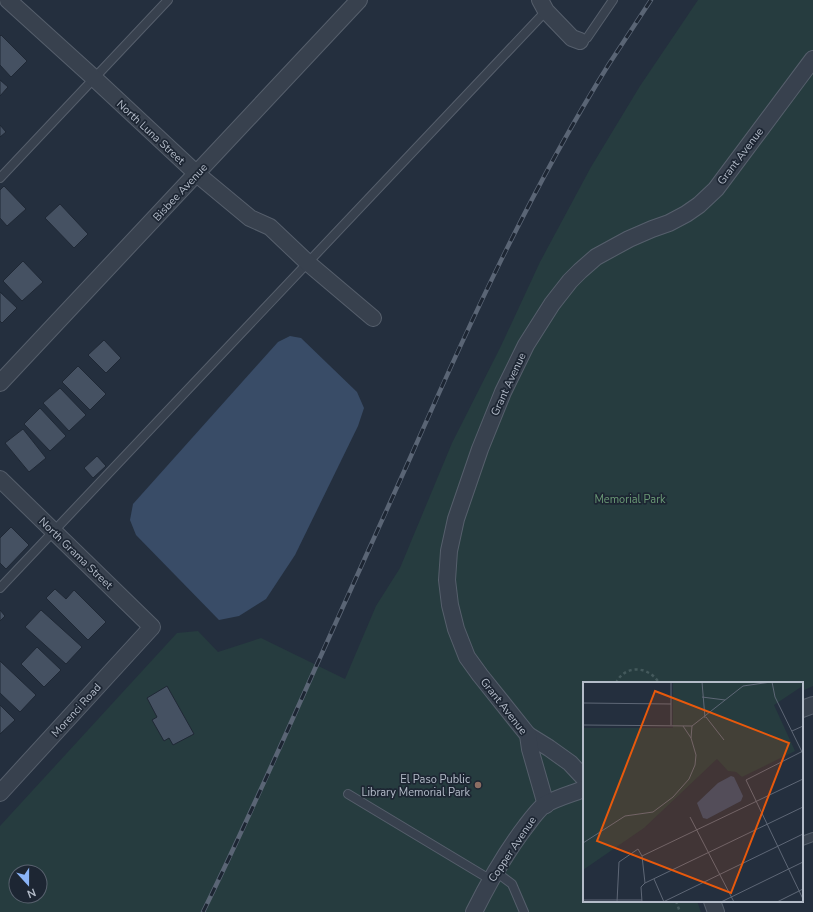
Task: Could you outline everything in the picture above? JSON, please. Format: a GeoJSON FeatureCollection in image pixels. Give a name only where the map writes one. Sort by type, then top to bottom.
{"type":"FeatureCollection","features":[{"type":"Feature","properties":{"kind":"street","name":"North Luna Street"},"geometry":{"type":"LineString","coordinates":[[8,0],[197,174],[250,218],[270,227],[308,263],[373,318]]}},
{"type":"Feature","properties":{"kind":"street","name":"Bisbee Avenue"},"geometry":{"type":"LineString","coordinates":[[0,383],[359,0]]}},
{"type":"Feature","properties":{"kind":"street"},"geometry":{"type":"LineString","coordinates":[[543,6],[572,38],[580,42]]}},
{"type":"Feature","properties":{"kind":"street","name":"Grant Avenue"},"geometry":{"type":"LineString","coordinates":[[546,804],[530,750],[528,735],[467,657],[456,629],[450,605],[447,580],[449,552],[456,519],[480,449],[503,392],[526,345],[552,304],[570,281],[596,257],[629,239],[686,214],[699,205],[716,189],[813,59]]}},
{"type":"Feature","properties":{"kind":"street","name":"North Grama Street"},"geometry":{"type":"LineString","coordinates":[[0,480],[152,627]]}},
{"type":"Feature","properties":{"kind":"street","name":"Morenci Road"},"geometry":{"type":"LineString","coordinates":[[0,793],[152,627]]}},
{"type":"Feature","properties":{"kind":"street"},"geometry":{"type":"LineString","coordinates":[[803,709],[813,705]]}},
{"type":"Feature","properties":{"kind":"street"},"geometry":{"type":"LineString","coordinates":[[528,735],[570,763],[583,777]]}},
{"type":"Feature","properties":{"kind":"street","name":"Copper Avenue"},"geometry":{"type":"LineString","coordinates":[[474,912],[493,876],[517,837],[538,810],[546,804],[583,789]]}},
{"type":"Feature","properties":{"kind":"street"},"geometry":{"type":"LineString","coordinates":[[712,902],[716,912]]}},
{"type":"Feature","properties":{"kind":"lane"},"geometry":{"type":"LineString","coordinates":[[0,178],[168,0]]}},
{"type":"Feature","properties":{"kind":"lane"},"geometry":{"type":"LineString","coordinates":[[580,42],[587,38],[613,0]]}},
{"type":"Feature","properties":{"kind":"lane"},"geometry":{"type":"LineString","coordinates":[[0,588],[308,263],[543,6]]}},
{"type":"Feature","properties":{"kind":"lane"},"geometry":{"type":"LineString","coordinates":[[348,794],[493,876],[512,884],[524,912]]}},
{"type":"Feature","properties":{"kind":"lane"},"geometry":{"type":"LineString","coordinates":[[803,841],[813,837]]}},
{"type":"Feature","properties":{"kind":"path"},"geometry":{"type":"LineString","coordinates":[[616,682],[623,674],[630,670],[638,669],[646,671],[654,676],[658,682]]}},
{"type":"Feature","properties":{"kind":"path"},"geometry":{"type":"LineString","coordinates":[[676,902],[680,912]]}},
{"type":"Feature","properties":{"kind":"green space","name":"Memorial Park"},"geometry":{"type":"Polygon","coordinates":[[[698,0],[813,0],[813,686],[803,691],[803,682],[583,682],[583,902],[697,902],[701,912],[0,912],[0,826],[177,633],[198,631],[218,652],[261,638],[345,679],[376,606],[400,568],[452,443],[501,346],[540,262],[591,167],[640,86],[698,0]]]}},
{"type":"Feature","properties":{"kind":"water"},"geometry":{"type":"Polygon","coordinates":[[[290,336],[301,338],[357,392],[364,408],[358,426],[295,555],[266,599],[239,616],[219,620],[136,535],[130,520],[133,504],[278,342],[290,336]]]}},
{"type":"Feature","properties":{"kind":"building"},"geometry":{"type":"Polygon","coordinates":[[[1,35],[27,61],[11,77],[0,65],[1,35]]]}},
{"type":"Feature","properties":{"kind":"building"},"geometry":{"type":"Polygon","coordinates":[[[0,80],[8,87],[0,96],[0,80]]]}},
{"type":"Feature","properties":{"kind":"building"},"geometry":{"type":"Polygon","coordinates":[[[0,125],[6,132],[0,137],[0,125]]]}},
{"type":"Feature","properties":{"kind":"building"},"geometry":{"type":"Polygon","coordinates":[[[4,186],[26,209],[7,226],[0,218],[0,190],[4,186]]]}},
{"type":"Feature","properties":{"kind":"building"},"geometry":{"type":"Polygon","coordinates":[[[60,204],[88,234],[74,248],[45,218],[60,204]]]}},
{"type":"Feature","properties":{"kind":"building"},"geometry":{"type":"Polygon","coordinates":[[[23,261],[43,282],[22,301],[3,281],[23,261]]]}},
{"type":"Feature","properties":{"kind":"building"},"geometry":{"type":"Polygon","coordinates":[[[0,292],[17,308],[2,323],[0,321],[0,292]]]}},
{"type":"Feature","properties":{"kind":"building"},"geometry":{"type":"Polygon","coordinates":[[[104,340],[121,358],[106,373],[88,355],[104,340]]]}},
{"type":"Feature","properties":{"kind":"building"},"geometry":{"type":"Polygon","coordinates":[[[78,366],[106,394],[90,410],[62,382],[78,366]]]}},
{"type":"Feature","properties":{"kind":"building"},"geometry":{"type":"Polygon","coordinates":[[[60,388],[86,415],[69,431],[43,403],[60,388]]]}},
{"type":"Feature","properties":{"kind":"building"},"geometry":{"type":"Polygon","coordinates":[[[40,408],[66,436],[50,451],[24,424],[40,408]]]}},
{"type":"Feature","properties":{"kind":"building"},"geometry":{"type":"Polygon","coordinates":[[[23,429],[46,458],[29,472],[5,443],[23,429]]]}},
{"type":"Feature","properties":{"kind":"building"},"geometry":{"type":"Polygon","coordinates":[[[97,456],[106,466],[93,478],[84,468],[97,456]]]}},
{"type":"Feature","properties":{"kind":"building"},"geometry":{"type":"Polygon","coordinates":[[[11,527],[29,545],[6,569],[0,563],[0,538],[11,527]]]}},
{"type":"Feature","properties":{"kind":"building"},"geometry":{"type":"Polygon","coordinates":[[[55,589],[66,599],[74,590],[106,622],[88,640],[46,598],[55,589]]]}},
{"type":"Feature","properties":{"kind":"building"},"geometry":{"type":"Polygon","coordinates":[[[0,610],[5,616],[0,621],[0,610]]]}},
{"type":"Feature","properties":{"kind":"building"},"geometry":{"type":"Polygon","coordinates":[[[41,610],[82,647],[66,664],[25,627],[41,610]]]}},
{"type":"Feature","properties":{"kind":"building"},"geometry":{"type":"Polygon","coordinates":[[[37,647],[61,670],[44,687],[21,664],[37,647]]]}},
{"type":"Feature","properties":{"kind":"building"},"geometry":{"type":"Polygon","coordinates":[[[0,661],[36,695],[20,712],[0,693],[0,661]]]}},
{"type":"Feature","properties":{"kind":"building"},"geometry":{"type":"Polygon","coordinates":[[[167,686],[194,734],[173,745],[169,738],[164,741],[152,720],[157,717],[147,698],[167,686]]]}},
{"type":"Feature","properties":{"kind":"building"},"geometry":{"type":"Polygon","coordinates":[[[0,705],[15,720],[0,734],[0,705]]]}},
{"type":"Feature","properties":{"kind":"railway"},"geometry":{"type":"LineString","coordinates":[[203,912],[260,792],[456,356],[503,257],[553,159],[609,64],[651,0]]}},
{"type":"Feature","properties":{"kind":"place","name":"El Paso Public Library Memorial Park"},"geometry":{"type":"Point","coordinates":[478,785]}}]}
